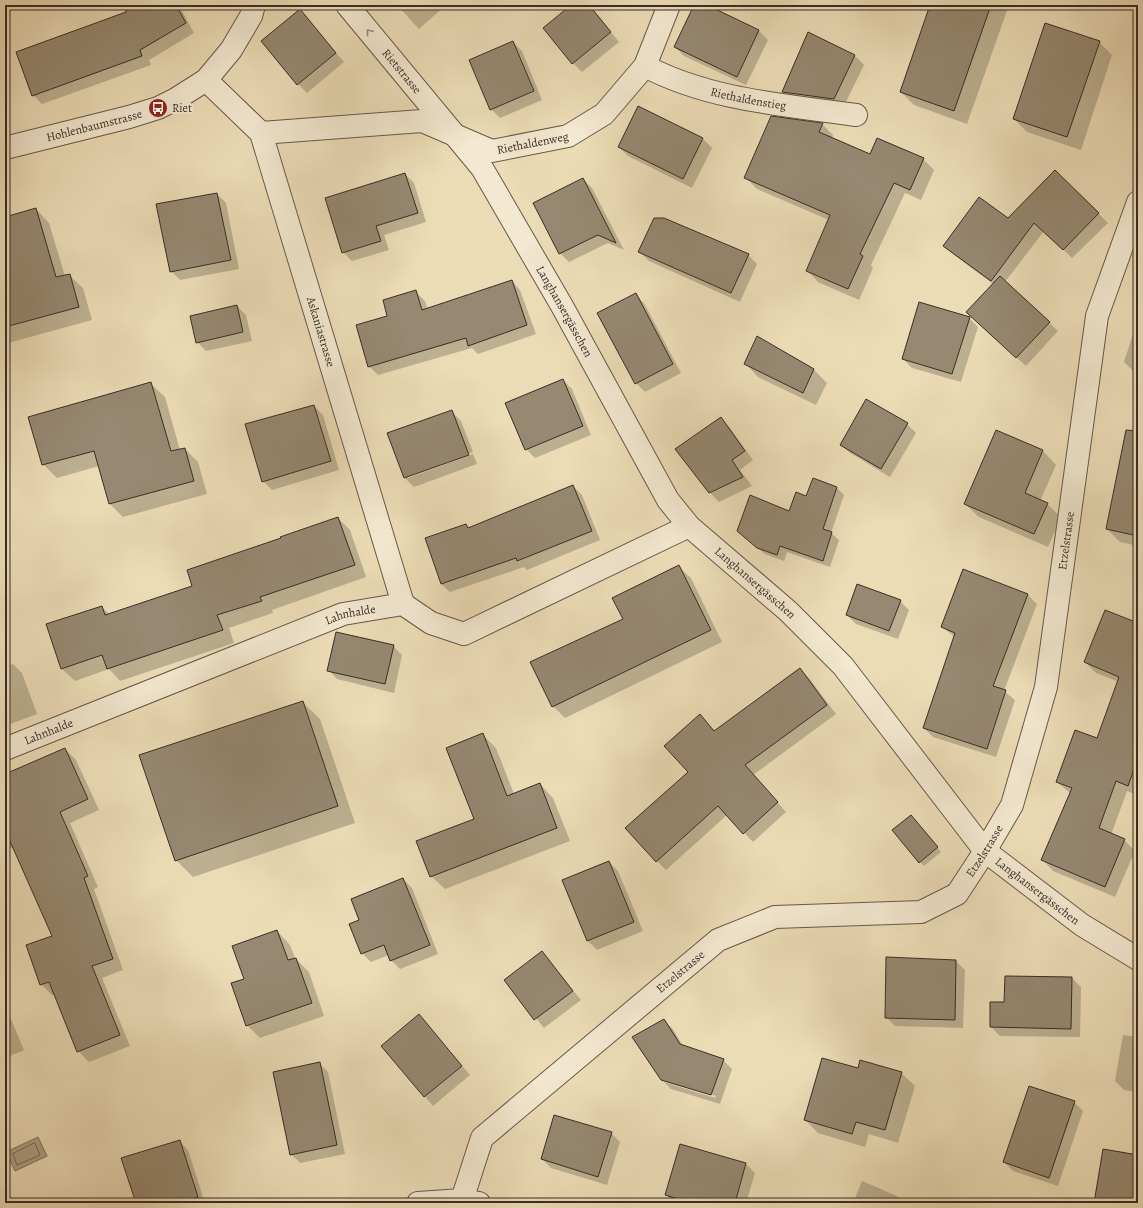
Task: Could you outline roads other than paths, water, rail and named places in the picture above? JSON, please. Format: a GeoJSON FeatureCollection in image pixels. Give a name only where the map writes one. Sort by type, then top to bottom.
{"type":"FeatureCollection","features":[{"type":"Feature","properties":{"kind":"street","name":"Hohlenbaumstrasse"},"geometry":{"type":"LineString","coordinates":[[5,148],[129,117],[158,108],[176,99],[206,80],[231,50],[251,16],[254,5]]}},
{"type":"Feature","properties":{"kind":"street","name":"Rietstrasse"},"geometry":{"type":"LineString","coordinates":[[347,5],[457,136]]}},
{"type":"Feature","properties":{"kind":"street","name":"Riethaldenweg"},"geometry":{"type":"LineString","coordinates":[[261,133],[422,120],[492,151],[568,136],[604,114],[645,66],[669,5]]}},
{"type":"Feature","properties":{"kind":"street","name":"Riethaldenstieg"},"geometry":{"type":"LineString","coordinates":[[645,66],[666,77],[745,100],[856,115]]}},
{"type":"Feature","properties":{"kind":"street","name":"Askaniastrasse"},"geometry":{"type":"LineString","coordinates":[[206,80],[261,133],[403,604]]}},
{"type":"Feature","properties":{"kind":"street","name":"Langhansergässchen"},"geometry":{"type":"LineString","coordinates":[[457,136],[482,168],[562,306],[668,500],[689,526],[788,611],[842,666],[985,851],[1082,925],[1138,959]]}},
{"type":"Feature","properties":{"kind":"street","name":"Etzelstrasse"},"geometry":{"type":"LineString","coordinates":[[470,1202],[482,1138],[718,940],[775,917],[921,912],[957,894],[985,851],[1012,805],[1046,687],[1098,316],[1138,202]]}},
{"type":"Feature","properties":{"kind":"street"},"geometry":{"type":"LineString","coordinates":[[403,604],[431,623],[464,634],[689,526]]}},
{"type":"Feature","properties":{"kind":"street","name":"Lahnhalde"},"geometry":{"type":"LineString","coordinates":[[5,749],[343,614],[403,604]]}},
{"type":"Feature","properties":{"kind":"street"},"geometry":{"type":"LineString","coordinates":[[418,1203],[470,1202]]}},
{"type":"Feature","properties":{"kind":"water"},"geometry":{"type":"Polygon","coordinates":[[[38,1137],[47,1156],[15,1171],[6,1152],[38,1137]]]}},
{"type":"Feature","properties":{"kind":"place","name":"Riet"},"geometry":{"type":"Point","coordinates":[158,108]}}]}
